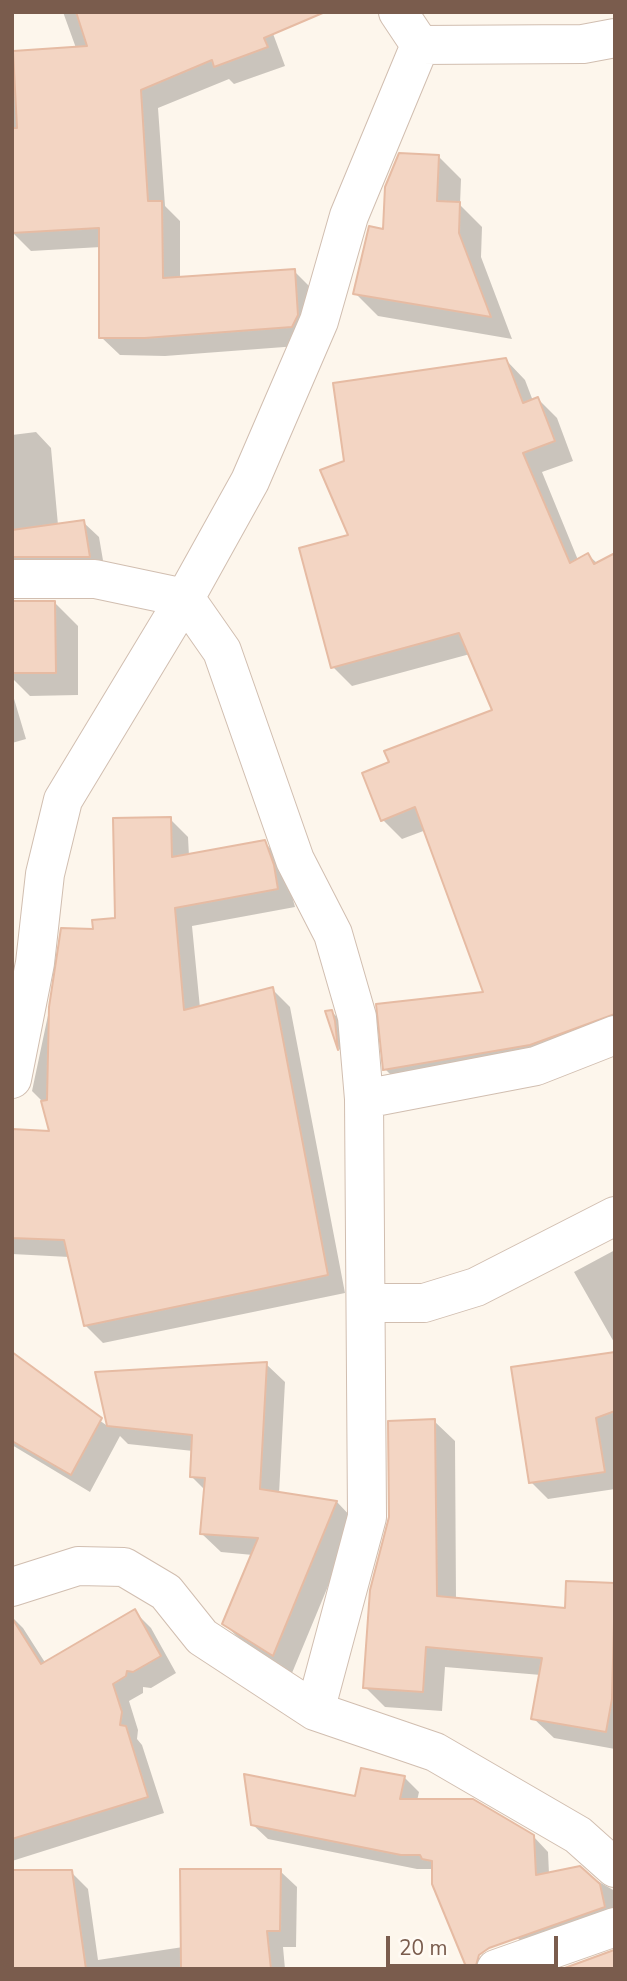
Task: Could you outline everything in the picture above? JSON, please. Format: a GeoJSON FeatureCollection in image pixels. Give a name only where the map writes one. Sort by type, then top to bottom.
{"type":"FeatureCollection","features":[{"type":"Feature","properties":{"kind":"street"},"geometry":{"type":"LineString","coordinates":[[398,12],[420,45]]}},
{"type":"Feature","properties":{"kind":"street"},"geometry":{"type":"LineString","coordinates":[[420,45],[583,44],[615,38]]}},
{"type":"Feature","properties":{"kind":"street"},"geometry":{"type":"LineString","coordinates":[[12,1079],[35,963],[45,874],[63,800],[184,598],[250,481],[319,321],[349,216],[420,45]]}},
{"type":"Feature","properties":{"kind":"street"},"geometry":{"type":"LineString","coordinates":[[12,579],[95,579],[184,598],[222,651],[295,860],[333,934],[357,1017],[364,1099],[367,1517],[315,1711]]}},
{"type":"Feature","properties":{"kind":"street"},"geometry":{"type":"LineString","coordinates":[[364,1099],[536,1066],[615,1035]]}},
{"type":"Feature","properties":{"kind":"street"},"geometry":{"type":"LineString","coordinates":[[367,1303],[424,1303],[476,1287],[615,1216]]}},
{"type":"Feature","properties":{"kind":"street"},"geometry":{"type":"LineString","coordinates":[[12,1587],[78,1566],[124,1567],[166,1592],[202,1636],[315,1711],[435,1752],[578,1835],[615,1868]]}},
{"type":"Feature","properties":{"kind":"street"},"geometry":{"type":"LineString","coordinates":[[496,1969],[615,1927]]}},
{"type":"Feature","properties":{"kind":"building"},"geometry":{"type":"Polygon","coordinates":[[[76,12],[325,12],[264,38],[268,47],[214,67],[212,60],[141,90],[148,201],[162,201],[163,278],[295,269],[298,315],[292,327],[145,338],[99,338],[99,228],[12,233],[12,128],[17,128],[13,51],[87,46],[76,12]]]}},
{"type":"Feature","properties":{"kind":"building"},"geometry":{"type":"Polygon","coordinates":[[[399,153],[439,155],[437,201],[460,202],[459,233],[491,317],[353,294],[369,226],[383,229],[385,187],[399,153]]]}},
{"type":"Feature","properties":{"kind":"building"},"geometry":{"type":"Polygon","coordinates":[[[506,358],[523,403],[538,397],[555,441],[523,453],[570,563],[588,553],[594,564],[615,553],[615,1014],[530,1045],[383,1070],[376,1004],[483,992],[415,807],[381,821],[362,773],[389,762],[384,751],[492,710],[459,633],[331,668],[299,548],[348,535],[320,470],[344,461],[333,383],[506,358]]]}},
{"type":"Feature","properties":{"kind":"building"},"geometry":{"type":"Polygon","coordinates":[[[84,520],[90,557],[12,557],[12,530],[84,520]]]}},
{"type":"Feature","properties":{"kind":"building"},"geometry":{"type":"Polygon","coordinates":[[[12,601],[55,601],[56,673],[12,673],[12,601]]]}},
{"type":"Feature","properties":{"kind":"building"},"geometry":{"type":"Polygon","coordinates":[[[171,817],[172,857],[265,840],[274,865],[278,889],[175,908],[184,1010],[273,987],[328,1275],[84,1326],[64,1240],[12,1238],[12,1129],[49,1131],[41,1101],[47,1100],[49,1007],[61,928],[93,929],[92,920],[115,918],[113,818],[171,817]]]}},
{"type":"Feature","properties":{"kind":"building"},"geometry":{"type":"Polygon","coordinates":[[[332,1010],[335,1021],[338,1050],[325,1011],[332,1010]]]}},
{"type":"Feature","properties":{"kind":"building"},"geometry":{"type":"Polygon","coordinates":[[[12,1352],[102,1418],[71,1475],[12,1441],[12,1352]]]}},
{"type":"Feature","properties":{"kind":"building"},"geometry":{"type":"Polygon","coordinates":[[[615,1352],[615,1411],[596,1418],[605,1472],[529,1483],[511,1367],[615,1352]]]}},
{"type":"Feature","properties":{"kind":"building"},"geometry":{"type":"Polygon","coordinates":[[[267,1362],[260,1489],[337,1501],[273,1656],[222,1624],[258,1538],[200,1534],[205,1478],[190,1477],[192,1435],[107,1426],[95,1372],[267,1362]]]}},
{"type":"Feature","properties":{"kind":"building"},"geometry":{"type":"Polygon","coordinates":[[[435,1419],[437,1596],[565,1608],[566,1581],[615,1583],[612,1699],[606,1732],[531,1719],[542,1658],[426,1647],[423,1692],[363,1688],[370,1590],[389,1517],[388,1421],[435,1419]]]}},
{"type":"Feature","properties":{"kind":"building"},"geometry":{"type":"Polygon","coordinates":[[[135,1609],[161,1656],[133,1672],[127,1671],[126,1676],[113,1684],[122,1712],[120,1725],[126,1726],[148,1797],[12,1839],[12,1618],[41,1664],[135,1609]]]}},
{"type":"Feature","properties":{"kind":"building"},"geometry":{"type":"Polygon","coordinates":[[[361,1768],[405,1776],[400,1799],[473,1799],[534,1835],[536,1875],[580,1866],[600,1884],[605,1907],[489,1948],[479,1955],[475,1969],[467,1969],[432,1884],[432,1861],[422,1859],[420,1855],[401,1855],[251,1825],[244,1774],[355,1796],[361,1768]]]}},
{"type":"Feature","properties":{"kind":"building"},"geometry":{"type":"Polygon","coordinates":[[[180,1869],[281,1869],[280,1931],[267,1931],[271,1969],[181,1969],[180,1869]]]}},
{"type":"Feature","properties":{"kind":"building"},"geometry":{"type":"Polygon","coordinates":[[[12,1870],[72,1870],[86,1969],[12,1969],[12,1870]]]}},
{"type":"Feature","properties":{"kind":"building"},"geometry":{"type":"Polygon","coordinates":[[[614,1950],[615,1969],[562,1969],[614,1950]]]}}]}
